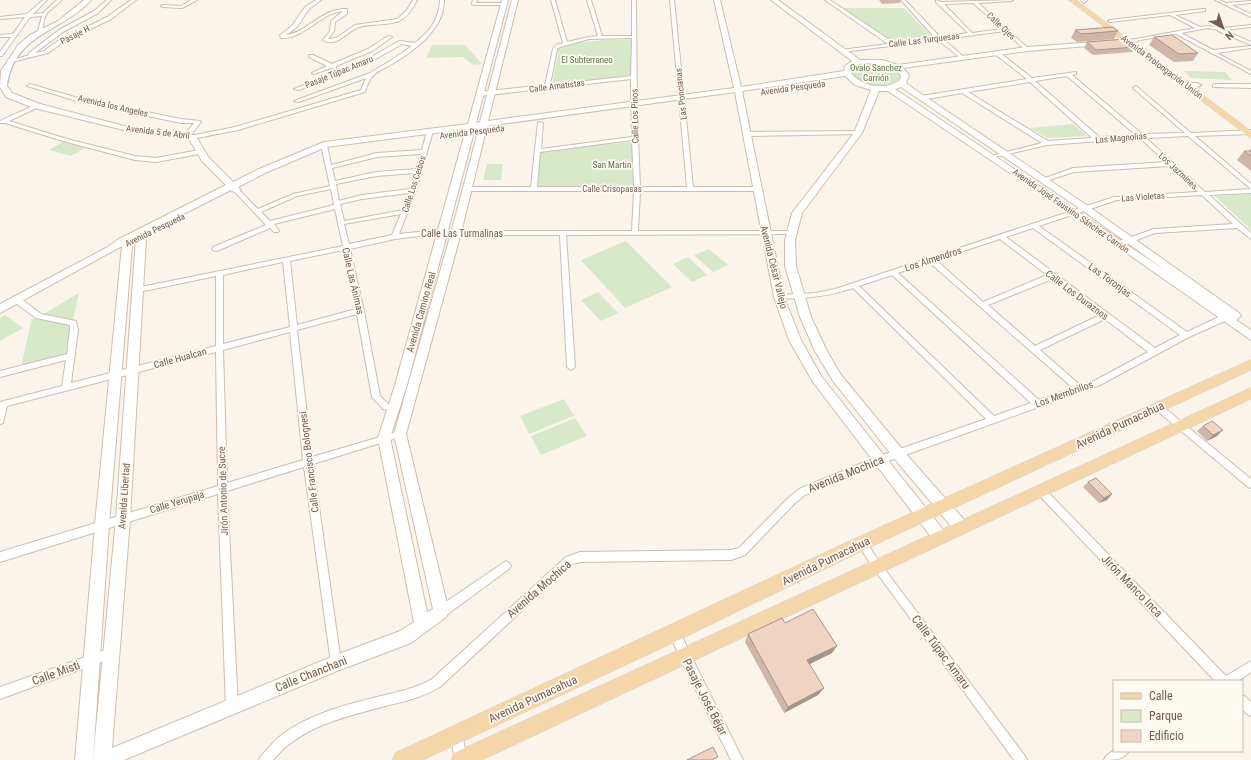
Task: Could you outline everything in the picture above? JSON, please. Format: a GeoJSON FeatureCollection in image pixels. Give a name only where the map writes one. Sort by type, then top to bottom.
{"type":"FeatureCollection","features":[{"type":"Feature","properties":{"kind":"main road","name":"Avenida 5 de Abril"},"geometry":{"type":"LineString","coordinates":[[88,0],[60,22],[32,36],[11,61],[4,71],[3,86],[9,95],[37,106],[128,129],[171,136],[190,137]]}},
{"type":"Feature","properties":{"kind":"main road","name":"Avenida Camino Real"},"geometry":{"type":"LineString","coordinates":[[440,612],[400,434],[456,233],[515,0]]}},
{"type":"Feature","properties":{"kind":"main road","name":"Avenida César Vallejo"},"geometry":{"type":"LineString","coordinates":[[717,0],[738,93],[779,297],[795,340],[817,379],[940,537]]}},
{"type":"Feature","properties":{"kind":"main road"},"geometry":{"type":"LineString","coordinates":[[774,0],[858,62]]}},
{"type":"Feature","properties":{"kind":"main road","name":"Avenida Prolongación Unión"},"geometry":{"type":"LineString","coordinates":[[1072,0],[1197,85],[1250,131]]}},
{"type":"Feature","properties":{"kind":"main road","name":"Avenida Prolongación Unión"},"geometry":{"type":"LineString","coordinates":[[1083,0],[1185,85],[1250,131]]}},
{"type":"Feature","properties":{"kind":"main road","name":"Avenida Camino Real"},"geometry":{"type":"LineString","coordinates":[[422,625],[384,438],[394,408],[443,233],[505,2]]}},
{"type":"Feature","properties":{"kind":"main road"},"geometry":{"type":"LineString","coordinates":[[900,70],[905,78],[902,83],[888,88],[876,88],[853,80],[847,73],[848,68],[858,62],[874,61],[900,70],[1000,56],[1133,42]]}},
{"type":"Feature","properties":{"kind":"main road"},"geometry":{"type":"LineString","coordinates":[[900,70],[962,58],[1000,56],[1027,49],[1078,47]]}},
{"type":"Feature","properties":{"kind":"main road","name":"Avenida Pesqueda"},"geometry":{"type":"LineString","coordinates":[[738,93],[847,73]]}},
{"type":"Feature","properties":{"kind":"main road","name":"Avenida Pesqueda"},"geometry":{"type":"LineString","coordinates":[[0,309],[110,250],[293,157],[325,147],[558,118],[738,93],[853,80]]}},
{"type":"Feature","properties":{"kind":"main road","name":"Avenida José Faustino Sánchez Carrión"},"geometry":{"type":"LineString","coordinates":[[902,83],[921,98],[1085,208],[1251,327]]}},
{"type":"Feature","properties":{"kind":"main road"},"geometry":{"type":"LineString","coordinates":[[1185,85],[1197,85]]}},
{"type":"Feature","properties":{"kind":"main road","name":"Avenida César Vallejo"},"geometry":{"type":"LineString","coordinates":[[876,88],[858,133],[800,208],[793,221],[789,252],[799,296],[815,337],[837,378],[897,454],[960,527]]}},
{"type":"Feature","properties":{"kind":"main road","name":"Avenida José Faustino Sánchez Carrión"},"geometry":{"type":"LineString","coordinates":[[888,88],[1074,212],[1251,336]]}},
{"type":"Feature","properties":{"kind":"main road","name":"Avenida Pesqueda"},"geometry":{"type":"LineString","coordinates":[[483,127],[540,124],[558,118]]}},
{"type":"Feature","properties":{"kind":"main road"},"geometry":{"type":"LineString","coordinates":[[190,137],[206,162],[234,188]]}},
{"type":"Feature","properties":{"kind":"main road","name":"Avenida Libertad"},"geometry":{"type":"LineString","coordinates":[[103,760],[123,519],[139,290],[139,236]]}},
{"type":"Feature","properties":{"kind":"main road","name":"Avenida Libertad"},"geometry":{"type":"LineString","coordinates":[[84,760],[93,660],[102,525],[116,375],[125,243]]}},
{"type":"Feature","properties":{"kind":"main road"},"geometry":{"type":"LineString","coordinates":[[795,340],[815,337]]}},
{"type":"Feature","properties":{"kind":"main road","name":"Avenida Pumacahua"},"geometry":{"type":"LineString","coordinates":[[402,760],[675,634],[862,543],[1251,365]]}},
{"type":"Feature","properties":{"kind":"main road"},"geometry":{"type":"LineString","coordinates":[[461,760],[960,527],[1251,394]]}},
{"type":"Feature","properties":{"kind":"main road","name":"Calle Chanchani"},"geometry":{"type":"LineString","coordinates":[[103,760],[336,663],[405,637],[440,612]]}},
{"type":"Feature","properties":{"kind":"street"},"geometry":{"type":"LineString","coordinates":[[0,55],[29,15],[45,0]]}},
{"type":"Feature","properties":{"kind":"street"},"geometry":{"type":"LineString","coordinates":[[40,31],[41,19],[44,14],[60,0]]}},
{"type":"Feature","properties":{"kind":"street"},"geometry":{"type":"LineString","coordinates":[[22,58],[33,53],[69,27],[96,12],[109,0]]}},
{"type":"Feature","properties":{"kind":"street","name":"Pasaje H"},"geometry":{"type":"LineString","coordinates":[[11,61],[46,52],[60,42],[109,18],[134,0]]}},
{"type":"Feature","properties":{"kind":"street"},"geometry":{"type":"LineString","coordinates":[[164,4],[171,0]]}},
{"type":"Feature","properties":{"kind":"street"},"geometry":{"type":"LineString","coordinates":[[164,4],[182,7],[195,0],[193,0]]}},
{"type":"Feature","properties":{"kind":"street"},"geometry":{"type":"LineString","coordinates":[[319,0],[307,8],[294,27],[282,36],[283,37],[308,28],[337,11],[345,10],[345,13],[333,22],[332,32],[325,40],[334,41],[357,26],[398,20],[408,12],[415,0]]}},
{"type":"Feature","properties":{"kind":"street","name":"Avenida 5 de Abril"},"geometry":{"type":"LineString","coordinates":[[190,137],[236,129],[362,91],[368,77],[372,73],[415,45],[437,22],[443,9],[442,0]]}},
{"type":"Feature","properties":{"kind":"street"},"geometry":{"type":"LineString","coordinates":[[553,0],[565,43]]}},
{"type":"Feature","properties":{"kind":"street"},"geometry":{"type":"LineString","coordinates":[[589,0],[600,37]]}},
{"type":"Feature","properties":{"kind":"street","name":"Calle Los Pinos"},"geometry":{"type":"LineString","coordinates":[[634,0],[634,108],[637,189],[635,233]]}},
{"type":"Feature","properties":{"kind":"street","name":"Las Poncianas"},"geometry":{"type":"LineString","coordinates":[[672,0],[690,189]]}},
{"type":"Feature","properties":{"kind":"street"},"geometry":{"type":"LineString","coordinates":[[827,0],[892,44]]}},
{"type":"Feature","properties":{"kind":"street"},"geometry":{"type":"LineString","coordinates":[[902,0],[938,38],[962,58]]}},
{"type":"Feature","properties":{"kind":"street"},"geometry":{"type":"LineString","coordinates":[[939,1],[975,2],[1011,0]]}},
{"type":"Feature","properties":{"kind":"street"},"geometry":{"type":"LineString","coordinates":[[1217,0],[1251,16]]}},
{"type":"Feature","properties":{"kind":"street"},"geometry":{"type":"LineString","coordinates":[[939,1],[971,34]]}},
{"type":"Feature","properties":{"kind":"street"},"geometry":{"type":"LineString","coordinates":[[1224,4],[1249,1]]}},
{"type":"Feature","properties":{"kind":"street"},"geometry":{"type":"LineString","coordinates":[[475,2],[505,2]]}},
{"type":"Feature","properties":{"kind":"street","name":"Calle Ojes"},"geometry":{"type":"LineString","coordinates":[[975,2],[1027,49]]}},
{"type":"Feature","properties":{"kind":"street"},"geometry":{"type":"LineString","coordinates":[[1110,21],[1204,10]]}},
{"type":"Feature","properties":{"kind":"street"},"geometry":{"type":"LineString","coordinates":[[0,18],[44,14]]}},
{"type":"Feature","properties":{"kind":"street"},"geometry":{"type":"LineString","coordinates":[[1170,14],[1200,29]]}},
{"type":"Feature","properties":{"kind":"street"},"geometry":{"type":"LineString","coordinates":[[1133,42],[1183,36],[1251,24]]}},
{"type":"Feature","properties":{"kind":"street"},"geometry":{"type":"LineString","coordinates":[[1133,42],[1208,27],[1217,29],[1251,45]]}},
{"type":"Feature","properties":{"kind":"street","name":"Calle Las Turquesas"},"geometry":{"type":"LineString","coordinates":[[843,51],[1005,30]]}},
{"type":"Feature","properties":{"kind":"street"},"geometry":{"type":"LineString","coordinates":[[1177,33],[1251,73]]}},
{"type":"Feature","properties":{"kind":"street"},"geometry":{"type":"LineString","coordinates":[[0,36],[14,35]]}},
{"type":"Feature","properties":{"kind":"street"},"geometry":{"type":"LineString","coordinates":[[314,73],[370,50],[390,37]]}},
{"type":"Feature","properties":{"kind":"street"},"geometry":{"type":"LineString","coordinates":[[547,87],[555,49],[565,43],[600,37],[635,37]]}},
{"type":"Feature","properties":{"kind":"street","name":"Pasaje Túpac Amaru"},"geometry":{"type":"LineString","coordinates":[[297,89],[363,64],[401,42],[415,45]]}},
{"type":"Feature","properties":{"kind":"street"},"geometry":{"type":"LineString","coordinates":[[1212,52],[1251,45]]}},
{"type":"Feature","properties":{"kind":"street"},"geometry":{"type":"LineString","coordinates":[[311,56],[356,78]]}},
{"type":"Feature","properties":{"kind":"street"},"geometry":{"type":"LineString","coordinates":[[1000,56],[1031,80],[1098,140]]}},
{"type":"Feature","properties":{"kind":"street"},"geometry":{"type":"LineString","coordinates":[[1239,67],[1251,65]]}},
{"type":"Feature","properties":{"kind":"street"},"geometry":{"type":"LineString","coordinates":[[297,101],[372,73]]}},
{"type":"Feature","properties":{"kind":"street","name":"Los Jazmines"},"geometry":{"type":"LineString","coordinates":[[1031,80],[1071,74],[1251,237]]}},
{"type":"Feature","properties":{"kind":"street","name":"Calle Amatistas"},"geometry":{"type":"LineString","coordinates":[[480,94],[491,94],[635,76]]}},
{"type":"Feature","properties":{"kind":"street"},"geometry":{"type":"LineString","coordinates":[[921,98],[1031,80]]}},
{"type":"Feature","properties":{"kind":"street","name":"Avenida los Angeles"},"geometry":{"type":"LineString","coordinates":[[30,86],[77,99],[173,120],[198,122],[190,137]]}},
{"type":"Feature","properties":{"kind":"street"},"geometry":{"type":"LineString","coordinates":[[1214,86],[1251,86]]}},
{"type":"Feature","properties":{"kind":"street"},"geometry":{"type":"LineString","coordinates":[[1136,88],[1251,187]]}},
{"type":"Feature","properties":{"kind":"street"},"geometry":{"type":"LineString","coordinates":[[963,91],[1047,143]]}},
{"type":"Feature","properties":{"kind":"street"},"geometry":{"type":"LineString","coordinates":[[2,122],[37,106]]}},
{"type":"Feature","properties":{"kind":"street"},"geometry":{"type":"LineString","coordinates":[[2,122],[135,158],[156,160],[199,152]]}},
{"type":"Feature","properties":{"kind":"street"},"geometry":{"type":"LineString","coordinates":[[534,189],[540,124]]}},
{"type":"Feature","properties":{"kind":"street","name":"Las Magnolias"},"geometry":{"type":"LineString","coordinates":[[994,158],[1047,143],[1141,136],[1250,131]]}},
{"type":"Feature","properties":{"kind":"street"},"geometry":{"type":"LineString","coordinates":[[746,134],[858,133]]}},
{"type":"Feature","properties":{"kind":"street","name":"Calle Los Ceibos"},"geometry":{"type":"LineString","coordinates":[[395,237],[413,191],[429,134]]}},
{"type":"Feature","properties":{"kind":"street"},"geometry":{"type":"LineString","coordinates":[[538,151],[635,138]]}},
{"type":"Feature","properties":{"kind":"street","name":"Calle Las Ánimas"},"geometry":{"type":"LineString","coordinates":[[325,147],[360,311],[376,397],[386,407],[394,408]]}},
{"type":"Feature","properties":{"kind":"street"},"geometry":{"type":"LineString","coordinates":[[329,167],[377,155],[424,152]]}},
{"type":"Feature","properties":{"kind":"street"},"geometry":{"type":"LineString","coordinates":[[1043,180],[1073,170],[1170,164]]}},
{"type":"Feature","properties":{"kind":"street"},"geometry":{"type":"LineString","coordinates":[[258,211],[295,195],[376,174],[419,171]]}},
{"type":"Feature","properties":{"kind":"street"},"geometry":{"type":"LineString","coordinates":[[234,188],[273,227]]}},
{"type":"Feature","properties":{"kind":"street","name":"Calle Crisopasas"},"geometry":{"type":"LineString","coordinates":[[467,189],[757,189]]}},
{"type":"Feature","properties":{"kind":"street"},"geometry":{"type":"LineString","coordinates":[[215,249],[273,227],[368,195],[413,191]]}},
{"type":"Feature","properties":{"kind":"street","name":"Las Violetas"},"geometry":{"type":"LineString","coordinates":[[1085,208],[1116,198],[1251,191]]}},
{"type":"Feature","properties":{"kind":"street","name":"Los Almendros"},"geometry":{"type":"LineString","coordinates":[[779,297],[816,295],[854,285],[1085,208]]}},
{"type":"Feature","properties":{"kind":"street"},"geometry":{"type":"LineString","coordinates":[[341,223],[405,211]]}},
{"type":"Feature","properties":{"kind":"street","name":"Las Toronjas"},"geometry":{"type":"LineString","coordinates":[[1034,225],[1186,335]]}},
{"type":"Feature","properties":{"kind":"street"},"geometry":{"type":"LineString","coordinates":[[1119,244],[1154,230],[1239,226]]}},
{"type":"Feature","properties":{"kind":"street"},"geometry":{"type":"LineString","coordinates":[[563,232],[571,367]]}},
{"type":"Feature","properties":{"kind":"street","name":"Calle Las Turmalinas"},"geometry":{"type":"LineString","coordinates":[[139,290],[395,237],[427,233],[791,233]]}},
{"type":"Feature","properties":{"kind":"street","name":"Calle Los Duraznos"},"geometry":{"type":"LineString","coordinates":[[1000,236],[1154,352]]}},
{"type":"Feature","properties":{"kind":"street","name":"Calle Francisco Bolognesi"},"geometry":{"type":"LineString","coordinates":[[286,260],[308,461],[336,663]]}},
{"type":"Feature","properties":{"kind":"street"},"geometry":{"type":"LineString","coordinates":[[931,260],[1079,389]]}},
{"type":"Feature","properties":{"kind":"street"},"geometry":{"type":"LineString","coordinates":[[893,272],[1038,404]]}},
{"type":"Feature","properties":{"kind":"street","name":"Jirón Antonio de Sucre"},"geometry":{"type":"LineString","coordinates":[[220,274],[218,348],[222,488],[232,707]]}},
{"type":"Feature","properties":{"kind":"street"},"geometry":{"type":"LineString","coordinates":[[982,305],[1052,276]]}},
{"type":"Feature","properties":{"kind":"street"},"geometry":{"type":"LineString","coordinates":[[854,285],[992,420]]}},
{"type":"Feature","properties":{"kind":"street"},"geometry":{"type":"LineString","coordinates":[[16,300],[39,316],[73,323],[74,330],[66,388]]}},
{"type":"Feature","properties":{"kind":"street","name":"Calle Hualcan"},"geometry":{"type":"LineString","coordinates":[[2,405],[360,311]]}},
{"type":"Feature","properties":{"kind":"street"},"geometry":{"type":"LineString","coordinates":[[1033,350],[1105,316]]}},
{"type":"Feature","properties":{"kind":"street","name":"Los Membrillos"},"geometry":{"type":"LineString","coordinates":[[897,454],[1097,383],[1186,335],[1224,318]]}},
{"type":"Feature","properties":{"kind":"street"},"geometry":{"type":"LineString","coordinates":[[0,374],[71,356]]}},
{"type":"Feature","properties":{"kind":"street"},"geometry":{"type":"LineString","coordinates":[[0,421],[2,405]]}},
{"type":"Feature","properties":{"kind":"street"},"geometry":{"type":"LineString","coordinates":[[1158,408],[1251,484]]}},
{"type":"Feature","properties":{"kind":"street","name":"Calle Yerupaja"},"geometry":{"type":"LineString","coordinates":[[0,557],[308,461],[400,434]]}},
{"type":"Feature","properties":{"kind":"street","name":"Avenida Mochica"},"geometry":{"type":"LineString","coordinates":[[265,760],[286,738],[304,727],[323,719],[422,691],[436,683],[569,560],[580,557],[731,555],[742,552],[791,500],[802,492],[897,454]]}},
{"type":"Feature","properties":{"kind":"street","name":"Jirón Manco Inca"},"geometry":{"type":"LineString","coordinates":[[1041,491],[1222,680]]}},
{"type":"Feature","properties":{"kind":"street","name":"Calle Túpac Amaru"},"geometry":{"type":"LineString","coordinates":[[862,543],[877,566],[1021,760]]}},
{"type":"Feature","properties":{"kind":"street","name":"Calle Chanchani"},"geometry":{"type":"LineString","coordinates":[[440,612],[506,566]]}},
{"type":"Feature","properties":{"kind":"street","name":"Pasaje José Béjar"},"geometry":{"type":"LineString","coordinates":[[675,634],[737,760]]}},
{"type":"Feature","properties":{"kind":"street","name":"Calle Misti"},"geometry":{"type":"LineString","coordinates":[[0,693],[111,653]]}},
{"type":"Feature","properties":{"kind":"street"},"geometry":{"type":"LineString","coordinates":[[1230,680],[1251,666]]}},
{"type":"Feature","properties":{"kind":"street"},"geometry":{"type":"LineString","coordinates":[[1243,702],[1251,710]]}},
{"type":"Feature","properties":{"kind":"street"},"geometry":{"type":"LineString","coordinates":[[456,734],[461,760]]}},
{"type":"Feature","properties":{"kind":"street"},"geometry":{"type":"LineString","coordinates":[[1110,760],[1122,752]]}},
{"type":"Feature","properties":{"kind":"green space"},"geometry":{"type":"Polygon","coordinates":[[[842,8],[904,8],[932,37],[892,42],[842,8]]]}},
{"type":"Feature","properties":{"kind":"green space","name":"El Subterraneo"},"geometry":{"type":"Polygon","coordinates":[[[605,40],[631,40],[632,75],[552,85],[559,48],[573,43],[605,40]]]}},
{"type":"Feature","properties":{"kind":"green space"},"geometry":{"type":"Polygon","coordinates":[[[432,45],[465,45],[482,64],[473,65],[463,57],[426,58],[432,45]]]}},
{"type":"Feature","properties":{"kind":"green space","name":"Ovalo Sanchez Carrión"},"geometry":{"type":"Polygon","coordinates":[[[869,62],[892,67],[900,74],[900,78],[895,82],[882,85],[874,85],[860,81],[851,71],[856,65],[869,62]]]}},
{"type":"Feature","properties":{"kind":"green space"},"geometry":{"type":"Polygon","coordinates":[[[1184,71],[1225,72],[1232,80],[1191,78],[1184,71]]]}},
{"type":"Feature","properties":{"kind":"green space"},"geometry":{"type":"Polygon","coordinates":[[[1073,124],[1087,136],[1048,138],[1030,128],[1073,124]]]}},
{"type":"Feature","properties":{"kind":"green space"},"geometry":{"type":"Polygon","coordinates":[[[64,141],[85,148],[71,156],[49,150],[64,141]]]}},
{"type":"Feature","properties":{"kind":"green space","name":"San Martin"},"geometry":{"type":"Polygon","coordinates":[[[630,142],[633,144],[634,184],[632,186],[538,187],[540,152],[630,142]]]}},
{"type":"Feature","properties":{"kind":"green space"},"geometry":{"type":"Polygon","coordinates":[[[487,164],[503,164],[501,180],[483,180],[487,164]]]}},
{"type":"Feature","properties":{"kind":"green space"},"geometry":{"type":"Polygon","coordinates":[[[1251,194],[1251,230],[1215,196],[1251,194]]]}},
{"type":"Feature","properties":{"kind":"green space"},"geometry":{"type":"Polygon","coordinates":[[[626,241],[672,287],[625,308],[581,260],[626,241]]]}},
{"type":"Feature","properties":{"kind":"green space"},"geometry":{"type":"Polygon","coordinates":[[[709,249],[728,265],[713,272],[694,255],[709,249]]]}},
{"type":"Feature","properties":{"kind":"green space"},"geometry":{"type":"Polygon","coordinates":[[[688,257],[707,275],[692,282],[673,264],[688,257]]]}},
{"type":"Feature","properties":{"kind":"green space"},"geometry":{"type":"Polygon","coordinates":[[[598,292],[618,313],[601,321],[581,300],[598,292]]]}},
{"type":"Feature","properties":{"kind":"green space"},"geometry":{"type":"Polygon","coordinates":[[[79,293],[73,321],[42,315],[79,293]]]}},
{"type":"Feature","properties":{"kind":"green space"},"geometry":{"type":"Polygon","coordinates":[[[5,315],[23,328],[0,341],[0,318],[5,315]]]}},
{"type":"Feature","properties":{"kind":"green space"},"geometry":{"type":"Polygon","coordinates":[[[32,318],[69,325],[70,328],[66,356],[21,367],[32,318]]]}},
{"type":"Feature","properties":{"kind":"green space"},"geometry":{"type":"Polygon","coordinates":[[[564,399],[574,416],[529,434],[520,416],[564,399]]]}},
{"type":"Feature","properties":{"kind":"green space"},"geometry":{"type":"Polygon","coordinates":[[[575,418],[587,436],[541,455],[531,436],[575,418]]]}},
{"type":"Feature","properties":{"kind":"building"},"geometry":{"type":"Polygon","coordinates":[[[1113,27],[1118,31],[1081,34],[1075,30],[1113,27]]]}},
{"type":"Feature","properties":{"kind":"building"},"geometry":{"type":"Polygon","coordinates":[[[1172,35],[1198,53],[1179,54],[1154,37],[1172,35]]]}},
{"type":"Feature","properties":{"kind":"building"},"geometry":{"type":"Polygon","coordinates":[[[1125,39],[1135,47],[1096,50],[1087,42],[1125,39]]]}},
{"type":"Feature","properties":{"kind":"building"},"geometry":{"type":"Polygon","coordinates":[[[1244,151],[1251,151],[1251,156],[1244,151]]]}},
{"type":"Feature","properties":{"kind":"building"},"geometry":{"type":"Polygon","coordinates":[[[1212,421],[1223,430],[1213,435],[1203,426],[1212,421]]]}},
{"type":"Feature","properties":{"kind":"building"},"geometry":{"type":"Polygon","coordinates":[[[1096,478],[1112,494],[1104,498],[1088,482],[1096,478]]]}},
{"type":"Feature","properties":{"kind":"building"},"geometry":{"type":"Polygon","coordinates":[[[813,609],[837,646],[807,660],[824,688],[788,707],[748,634],[782,618],[785,623],[813,609]]]}},
{"type":"Feature","properties":{"kind":"building"},"geometry":{"type":"Polygon","coordinates":[[[713,747],[718,757],[711,760],[687,760],[713,747]]]}}]}
